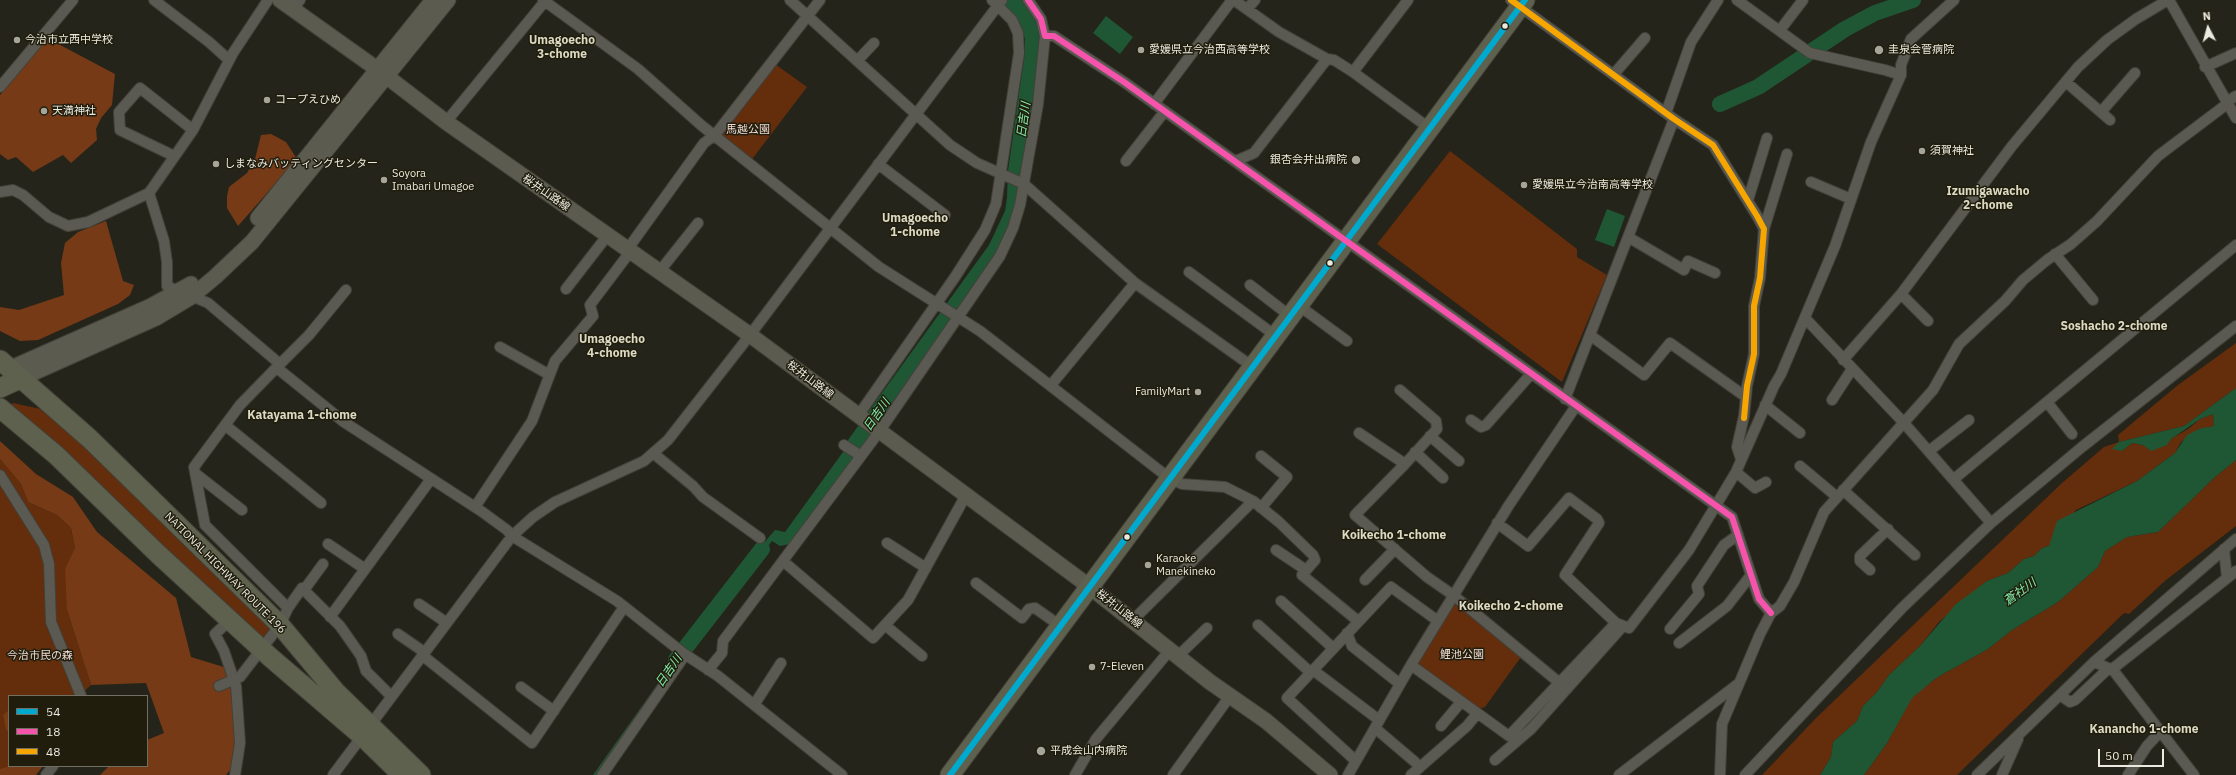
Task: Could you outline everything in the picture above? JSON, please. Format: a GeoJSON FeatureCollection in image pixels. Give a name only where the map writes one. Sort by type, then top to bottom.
{"type":"FeatureCollection","features":[{"type":"Feature","properties":{"kind":"highway"},"geometry":{"type":"LineString","coordinates":[[950,775],[1062,627],[1169,478],[1253,367],[1429,128],[1519,2]]}},
{"type":"Feature","properties":{"kind":"highway"},"geometry":{"type":"LineString","coordinates":[[0,388],[8,370]]}},
{"type":"Feature","properties":{"kind":"highway","name":"NATIONAL HIGHWAY ROUTE 196"},"geometry":{"type":"LineString","coordinates":[[8,370],[90,438],[280,625],[402,775]]}},
{"type":"Feature","properties":{"kind":"highway","name":"NATIONAL HIGHWAY ROUTE 196"},"geometry":{"type":"LineString","coordinates":[[0,408],[56,455],[158,554],[261,649],[421,775]]}},
{"type":"Feature","properties":{"kind":"main road","name":"桜井山路線"},"geometry":{"type":"LineString","coordinates":[[280,0],[296,5],[446,122],[628,251],[750,335],[1090,587],[1230,696],[1266,721],[1330,775]]}},
{"type":"Feature","properties":{"kind":"main road"},"geometry":{"type":"LineString","coordinates":[[382,72],[433,0]]}},
{"type":"Feature","properties":{"kind":"main road"},"geometry":{"type":"LineString","coordinates":[[8,370],[185,294],[242,238],[382,72],[448,0]]}},
{"type":"Feature","properties":{"kind":"street"},"geometry":{"type":"LineString","coordinates":[[0,87],[73,0]]}},
{"type":"Feature","properties":{"kind":"street"},"geometry":{"type":"LineString","coordinates":[[154,0],[209,42],[229,60]]}},
{"type":"Feature","properties":{"kind":"street"},"geometry":{"type":"LineString","coordinates":[[0,192],[13,190],[23,194],[49,218],[68,226],[88,222],[148,193],[193,130],[229,60],[268,0]]}},
{"type":"Feature","properties":{"kind":"street"},"geometry":{"type":"LineString","coordinates":[[446,122],[545,0],[638,69],[715,135],[879,267],[958,316],[1051,385],[1169,478],[1182,484],[1225,487],[1253,501],[1279,522],[1313,555],[1315,560],[1302,576],[1358,621]]}},
{"type":"Feature","properties":{"kind":"street"},"geometry":{"type":"LineString","coordinates":[[790,0],[914,115],[950,145],[977,163],[1000,175],[1023,184],[1135,283],[1253,367]]}},
{"type":"Feature","properties":{"kind":"street"},"geometry":{"type":"LineString","coordinates":[[475,507],[532,421],[548,374],[555,361],[593,316],[590,305],[704,143],[715,135],[820,0]]}},
{"type":"Feature","properties":{"kind":"street"},"geometry":{"type":"LineString","coordinates":[[708,670],[722,653],[723,641],[879,431],[1000,256],[1014,228],[1020,205],[1038,104],[1045,36],[1041,19],[1028,0]]}},
{"type":"Feature","properties":{"kind":"street"},"geometry":{"type":"LineString","coordinates":[[1154,104],[1233,0],[1279,32],[1327,59],[1334,60],[1353,72],[1429,128]]}},
{"type":"Feature","properties":{"kind":"street"},"geometry":{"type":"LineString","coordinates":[[1248,9],[1255,0]]}},
{"type":"Feature","properties":{"kind":"street"},"geometry":{"type":"LineString","coordinates":[[1353,72],[1408,0]]}},
{"type":"Feature","properties":{"kind":"street"},"geometry":{"type":"LineString","coordinates":[[1565,399],[1628,237],[1670,116],[1691,42],[1718,0]]}},
{"type":"Feature","properties":{"kind":"street"},"geometry":{"type":"LineString","coordinates":[[1737,0],[1810,53],[1901,75]]}},
{"type":"Feature","properties":{"kind":"street"},"geometry":{"type":"LineString","coordinates":[[1780,30],[1803,0]]}},
{"type":"Feature","properties":{"kind":"street"},"geometry":{"type":"LineString","coordinates":[[1497,524],[1528,546],[1569,498],[1597,519],[1599,523],[1564,575],[1620,624],[1629,628],[1689,550],[1736,472],[1765,405],[1781,374],[1842,228],[1871,142],[1901,75],[1901,66],[1911,39],[1954,0]]}},
{"type":"Feature","properties":{"kind":"street"},"geometry":{"type":"LineString","coordinates":[[1843,360],[1901,294],[2012,146],[2078,67],[2107,40],[2136,19],[2168,0],[2236,118]]}},
{"type":"Feature","properties":{"kind":"street"},"geometry":{"type":"LineString","coordinates":[[333,775],[365,730],[512,536],[533,517],[555,502],[644,461],[668,440],[830,229],[998,2],[1012,20],[1018,33],[1019,53],[996,204],[985,230],[938,304],[858,416]]}},
{"type":"Feature","properties":{"kind":"street"},"geometry":{"type":"LineString","coordinates":[[1519,2],[1670,116],[1713,145],[1748,200],[1764,229]]}},
{"type":"Feature","properties":{"kind":"street"},"geometry":{"type":"LineString","coordinates":[[1045,36],[1054,36],[1124,82],[1346,239],[1565,399],[1732,517],[1759,599],[1771,613]]}},
{"type":"Feature","properties":{"kind":"street"},"geometry":{"type":"LineString","coordinates":[[1614,74],[1645,38]]}},
{"type":"Feature","properties":{"kind":"street"},"geometry":{"type":"LineString","coordinates":[[856,61],[874,43]]}},
{"type":"Feature","properties":{"kind":"street"},"geometry":{"type":"LineString","coordinates":[[2206,67],[2236,53]]}},
{"type":"Feature","properties":{"kind":"street"},"geometry":{"type":"LineString","coordinates":[[1236,161],[1254,153],[1327,59]]}},
{"type":"Feature","properties":{"kind":"street"},"geometry":{"type":"LineString","coordinates":[[2101,112],[2135,73]]}},
{"type":"Feature","properties":{"kind":"street"},"geometry":{"type":"LineString","coordinates":[[2066,82],[2110,120]]}},
{"type":"Feature","properties":{"kind":"street"},"geometry":{"type":"LineString","coordinates":[[174,156],[120,130],[119,112],[140,88],[193,130]]}},
{"type":"Feature","properties":{"kind":"street"},"geometry":{"type":"LineString","coordinates":[[1720,775],[1722,724],[1771,613],[1780,606],[1794,582],[1824,512],[1933,390],[1959,344],[2006,301],[2023,280],[2097,221],[2158,156],[2236,96]]}},
{"type":"Feature","properties":{"kind":"street"},"geometry":{"type":"LineString","coordinates":[[1126,161],[1164,111]]}},
{"type":"Feature","properties":{"kind":"street"},"geometry":{"type":"LineString","coordinates":[[1748,200],[1767,138]]}},
{"type":"Feature","properties":{"kind":"street"},"geometry":{"type":"LineString","coordinates":[[1741,459],[1737,447],[1744,416],[1754,354],[1754,306],[1760,278],[1764,229],[1787,154]]}},
{"type":"Feature","properties":{"kind":"street"},"geometry":{"type":"LineString","coordinates":[[878,164],[945,215]]}},
{"type":"Feature","properties":{"kind":"street"},"geometry":{"type":"LineString","coordinates":[[1811,182],[1851,200]]}},
{"type":"Feature","properties":{"kind":"street"},"geometry":{"type":"LineString","coordinates":[[148,193],[164,242],[167,262],[167,286],[208,303],[344,422],[475,507],[507,530],[512,536],[624,608],[682,653],[708,670],[754,705],[842,775]]}},
{"type":"Feature","properties":{"kind":"street"},"geometry":{"type":"LineString","coordinates":[[659,272],[698,223]]}},
{"type":"Feature","properties":{"kind":"street"},"geometry":{"type":"LineString","coordinates":[[566,289],[607,236]]}},
{"type":"Feature","properties":{"kind":"street"},"geometry":{"type":"LineString","coordinates":[[1628,237],[1684,270],[1688,261],[1715,273]]}},
{"type":"Feature","properties":{"kind":"street"},"geometry":{"type":"LineString","coordinates":[[1954,479],[2236,245]]}},
{"type":"Feature","properties":{"kind":"street"},"geometry":{"type":"LineString","coordinates":[[2055,254],[2093,300]]}},
{"type":"Feature","properties":{"kind":"street"},"geometry":{"type":"LineString","coordinates":[[1189,272],[1276,336]]}},
{"type":"Feature","properties":{"kind":"street"},"geometry":{"type":"LineString","coordinates":[[1051,385],[1135,283]]}},
{"type":"Feature","properties":{"kind":"street"},"geometry":{"type":"LineString","coordinates":[[1250,285],[1347,341]]}},
{"type":"Feature","properties":{"kind":"street"},"geometry":{"type":"LineString","coordinates":[[288,608],[204,525],[194,467],[240,405],[309,335],[346,290]]}},
{"type":"Feature","properties":{"kind":"street"},"geometry":{"type":"LineString","coordinates":[[1901,294],[1928,321]]}},
{"type":"Feature","properties":{"kind":"street"},"geometry":{"type":"LineString","coordinates":[[1805,318],[1904,423],[1991,523]]}},
{"type":"Feature","properties":{"kind":"street"},"geometry":{"type":"LineString","coordinates":[[1745,775],[1902,608],[1991,523],[2088,442],[2236,326]]}},
{"type":"Feature","properties":{"kind":"street"},"geometry":{"type":"LineString","coordinates":[[1590,335],[1644,375],[1670,343],[1746,397]]}},
{"type":"Feature","properties":{"kind":"street"},"geometry":{"type":"LineString","coordinates":[[500,347],[548,374]]}},
{"type":"Feature","properties":{"kind":"street"},"geometry":{"type":"LineString","coordinates":[[1832,400],[1852,369]]}},
{"type":"Feature","properties":{"kind":"street"},"geometry":{"type":"LineString","coordinates":[[1471,420],[1481,428],[1486,425],[1531,374]]}},
{"type":"Feature","properties":{"kind":"street"},"geometry":{"type":"LineString","coordinates":[[1400,390],[1436,421],[1437,429],[1405,464],[1354,515],[1427,577],[1454,595],[1564,686]]}},
{"type":"Feature","properties":{"kind":"street"},"geometry":{"type":"LineString","coordinates":[[2047,402],[2072,434]]}},
{"type":"Feature","properties":{"kind":"street"},"geometry":{"type":"LineString","coordinates":[[1765,405],[1800,433]]}},
{"type":"Feature","properties":{"kind":"street"},"geometry":{"type":"LineString","coordinates":[[1348,775],[1411,665],[1497,524],[1576,406]]}},
{"type":"Feature","properties":{"kind":"street"},"geometry":{"type":"LineString","coordinates":[[1929,451],[1969,420]]}},
{"type":"Feature","properties":{"kind":"street"},"geometry":{"type":"LineString","coordinates":[[225,425],[322,503]]}},
{"type":"Feature","properties":{"kind":"street"},"geometry":{"type":"LineString","coordinates":[[1359,433],[1405,464]]}},
{"type":"Feature","properties":{"kind":"street"},"geometry":{"type":"LineString","coordinates":[[1430,436],[1459,461]]}},
{"type":"Feature","properties":{"kind":"street"},"geometry":{"type":"LineString","coordinates":[[844,444],[861,456]]}},
{"type":"Feature","properties":{"kind":"street"},"geometry":{"type":"LineString","coordinates":[[1415,452],[1443,478]]}},
{"type":"Feature","properties":{"kind":"street"},"geometry":{"type":"LineString","coordinates":[[653,453],[693,486],[703,497],[760,538]]}},
{"type":"Feature","properties":{"kind":"street"},"geometry":{"type":"LineString","coordinates":[[1261,456],[1287,477],[1261,508]]}},
{"type":"Feature","properties":{"kind":"street"},"geometry":{"type":"LineString","coordinates":[[1800,466],[1888,530],[1915,555]]}},
{"type":"Feature","properties":{"kind":"street"},"geometry":{"type":"LineString","coordinates":[[1736,472],[1756,488],[1766,482]]}},
{"type":"Feature","properties":{"kind":"street"},"geometry":{"type":"LineString","coordinates":[[196,474],[242,510]]}},
{"type":"Feature","properties":{"kind":"street"},"geometry":{"type":"LineString","coordinates":[[0,475],[44,545],[50,564],[51,622],[81,695]]}},
{"type":"Feature","properties":{"kind":"street"},"geometry":{"type":"LineString","coordinates":[[330,617],[431,479]]}},
{"type":"Feature","properties":{"kind":"street"},"geometry":{"type":"LineString","coordinates":[[783,561],[873,638],[908,600],[966,495]]}},
{"type":"Feature","properties":{"kind":"street"},"geometry":{"type":"LineString","coordinates":[[1133,620],[1253,501]]}},
{"type":"Feature","properties":{"kind":"street"},"geometry":{"type":"LineString","coordinates":[[1870,570],[1860,560],[1860,556],[1888,530]]}},
{"type":"Feature","properties":{"kind":"street"},"geometry":{"type":"LineString","coordinates":[[1670,629],[1699,594],[1697,586],[1724,545],[1738,535]]}},
{"type":"Feature","properties":{"kind":"street"},"geometry":{"type":"LineString","coordinates":[[1977,775],[2094,662],[2236,539]]}},
{"type":"Feature","properties":{"kind":"street"},"geometry":{"type":"LineString","coordinates":[[887,543],[926,568]]}},
{"type":"Feature","properties":{"kind":"street"},"geometry":{"type":"LineString","coordinates":[[328,544],[365,569]]}},
{"type":"Feature","properties":{"kind":"street"},"geometry":{"type":"LineString","coordinates":[[1366,580],[1395,549]]}},
{"type":"Feature","properties":{"kind":"street"},"geometry":{"type":"LineString","coordinates":[[2224,549],[2227,578]]}},
{"type":"Feature","properties":{"kind":"street"},"geometry":{"type":"LineString","coordinates":[[1276,550],[1306,570]]}},
{"type":"Feature","properties":{"kind":"street"},"geometry":{"type":"LineString","coordinates":[[219,686],[234,681],[240,677],[280,625],[288,608],[302,588],[304,590],[323,564]]}},
{"type":"Feature","properties":{"kind":"street"},"geometry":{"type":"LineString","coordinates":[[2060,695],[2070,702],[2075,700],[2110,669],[2236,571]]}},
{"type":"Feature","properties":{"kind":"street"},"geometry":{"type":"LineString","coordinates":[[1679,643],[1727,606],[1752,575]]}},
{"type":"Feature","properties":{"kind":"street"},"geometry":{"type":"LineString","coordinates":[[976,582],[1022,618],[1029,609],[1035,608],[1062,627]]}},
{"type":"Feature","properties":{"kind":"street"},"geometry":{"type":"LineString","coordinates":[[1356,761],[1287,698],[1358,621],[1391,588],[1438,621]]}},
{"type":"Feature","properties":{"kind":"street"},"geometry":{"type":"LineString","coordinates":[[304,590],[330,617],[361,656],[366,671],[391,696]]}},
{"type":"Feature","properties":{"kind":"street"},"geometry":{"type":"LineString","coordinates":[[1281,601],[1333,648]]}},
{"type":"Feature","properties":{"kind":"street"},"geometry":{"type":"LineString","coordinates":[[419,604],[447,623]]}},
{"type":"Feature","properties":{"kind":"street"},"geometry":{"type":"LineString","coordinates":[[398,634],[532,743],[624,608]]}},
{"type":"Feature","properties":{"kind":"street"},"geometry":{"type":"LineString","coordinates":[[230,620],[215,634],[224,651],[234,681],[240,743],[235,775]]}},
{"type":"Feature","properties":{"kind":"street"},"geometry":{"type":"LineString","coordinates":[[1495,760],[1531,729],[1564,686],[1620,624]]}},
{"type":"Feature","properties":{"kind":"street"},"geometry":{"type":"LineString","coordinates":[[885,625],[922,656]]}},
{"type":"Feature","properties":{"kind":"street"},"geometry":{"type":"LineString","coordinates":[[1258,625],[1311,671],[1377,724],[1415,762]]}},
{"type":"Feature","properties":{"kind":"street"},"geometry":{"type":"LineString","coordinates":[[1075,775],[1096,739],[1174,653],[1207,628]]}},
{"type":"Feature","properties":{"kind":"street"},"geometry":{"type":"LineString","coordinates":[[1347,633],[1352,646],[1400,684]]}},
{"type":"Feature","properties":{"kind":"street"},"geometry":{"type":"LineString","coordinates":[[602,775],[682,653]]}},
{"type":"Feature","properties":{"kind":"street"},"geometry":{"type":"LineString","coordinates":[[2094,662],[2110,669],[2194,775]]}},
{"type":"Feature","properties":{"kind":"street"},"geometry":{"type":"LineString","coordinates":[[754,705],[781,663]]}},
{"type":"Feature","properties":{"kind":"street"},"geometry":{"type":"LineString","coordinates":[[1411,665],[1460,702],[1509,736],[1564,686]]}},
{"type":"Feature","properties":{"kind":"street"},"geometry":{"type":"LineString","coordinates":[[1619,775],[1740,682]]}},
{"type":"Feature","properties":{"kind":"street"},"geometry":{"type":"LineString","coordinates":[[521,688],[554,711]]}},
{"type":"Feature","properties":{"kind":"street"},"geometry":{"type":"LineString","coordinates":[[1173,775],[1230,696]]}},
{"type":"Feature","properties":{"kind":"street"},"geometry":{"type":"LineString","coordinates":[[1441,726],[1460,702]]}},
{"type":"Feature","properties":{"kind":"street"},"geometry":{"type":"LineString","coordinates":[[1411,775],[1467,726],[1477,714]]}},
{"type":"Feature","properties":{"kind":"street"},"geometry":{"type":"LineString","coordinates":[[2128,775],[2147,746],[2160,732]]}},
{"type":"Feature","properties":{"kind":"street"},"geometry":{"type":"LineString","coordinates":[[2002,775],[2020,734]]}},
{"type":"Feature","properties":{"kind":"street"},"geometry":{"type":"LineString","coordinates":[[46,775],[52,767]]}},
{"type":"Feature","properties":{"kind":"green space","name":"馬越公園"},"geometry":{"type":"Polygon","coordinates":[[[775,64],[807,87],[750,162],[719,134],[775,64]]]}},
{"type":"Feature","properties":{"kind":"green space"},"geometry":{"type":"Polygon","coordinates":[[[1450,151],[1577,249],[1577,257],[1607,275],[1562,382],[1377,244],[1450,151]]]}},
{"type":"Feature","properties":{"kind":"green space"},"geometry":{"type":"Polygon","coordinates":[[[2236,343],[2236,388],[2184,426],[2119,442],[2118,435],[2178,385],[2236,343]]]}},
{"type":"Feature","properties":{"kind":"green space"},"geometry":{"type":"Polygon","coordinates":[[[13,403],[45,410],[114,472],[183,544],[264,615],[275,631],[269,639],[254,639],[8,407],[13,403]]]}},
{"type":"Feature","properties":{"kind":"green space"},"geometry":{"type":"Polygon","coordinates":[[[2213,414],[2214,425],[2211,428],[2201,428],[2181,442],[2175,453],[2137,481],[2076,510],[2049,546],[2042,548],[2034,556],[2024,559],[2008,573],[1987,581],[1939,622],[1920,646],[1889,675],[1877,692],[1863,706],[1857,721],[1833,742],[1831,757],[1820,775],[1762,775],[1816,718],[2062,483],[2104,447],[2119,442],[2122,451],[2132,443],[2143,445],[2151,450],[2188,429],[2200,419],[2213,414]]]}},
{"type":"Feature","properties":{"kind":"green space","name":"今治市民の森"},"geometry":{"type":"Polygon","coordinates":[[[0,459],[21,484],[28,502],[57,515],[71,528],[75,548],[67,610],[91,685],[80,695],[8,695],[8,767],[36,767],[0,775],[0,459]]]}},
{"type":"Feature","properties":{"kind":"green space"},"geometry":{"type":"Polygon","coordinates":[[[2236,460],[2236,526],[2166,580],[2129,614],[2124,613],[1957,775],[1864,775],[1887,743],[1911,698],[1936,678],[1988,649],[2012,630],[2058,602],[2098,567],[2105,551],[2127,537],[2158,532],[2215,477],[2236,460]]]}},
{"type":"Feature","properties":{"kind":"green space","name":"鯉池公園"},"geometry":{"type":"Polygon","coordinates":[[[1453,603],[1521,657],[1485,707],[1478,709],[1416,664],[1453,603]]]}},
{"type":"Feature","properties":{"kind":"shaded area"},"geometry":{"type":"Polygon","coordinates":[[[47,38],[115,74],[112,105],[101,118],[96,129],[97,140],[71,163],[63,155],[33,172],[16,157],[8,160],[0,154],[0,95],[47,38]]]}},
{"type":"Feature","properties":{"kind":"shaded area"},"geometry":{"type":"Polygon","coordinates":[[[271,134],[286,142],[297,159],[238,226],[227,208],[229,187],[247,173],[255,159],[261,135],[271,134]]]}},
{"type":"Feature","properties":{"kind":"shaded area"},"geometry":{"type":"Polygon","coordinates":[[[106,221],[123,281],[134,285],[130,295],[118,304],[38,340],[20,341],[0,331],[0,307],[19,310],[64,295],[61,263],[65,243],[78,232],[106,221]]]}},
{"type":"Feature","properties":{"kind":"shaded area"},"geometry":{"type":"Polygon","coordinates":[[[0,441],[36,474],[73,497],[97,532],[176,598],[191,657],[227,668],[232,697],[236,763],[226,775],[100,775],[108,767],[148,767],[148,740],[164,733],[146,683],[91,685],[67,610],[65,569],[75,548],[71,528],[57,515],[28,502],[21,484],[0,459],[0,441]]]}},
{"type":"Feature","properties":{"kind":"shaded area"},"geometry":{"type":"Polygon","coordinates":[[[8,711],[8,731],[6,730],[3,715],[8,711]]]}},
{"type":"Feature","properties":{"kind":"shaded area"},"geometry":{"type":"Polygon","coordinates":[[[8,767],[42,767],[36,775],[0,775],[0,769],[8,767]]]}},
{"type":"Feature","properties":{"kind":"water"},"geometry":{"type":"Polygon","coordinates":[[[1000,0],[1024,0],[1036,17],[1041,44],[1017,208],[1000,250],[884,420],[790,544],[780,546],[772,541],[678,661],[597,775],[593,775],[671,665],[768,538],[775,530],[785,532],[843,452],[848,440],[989,245],[1005,211],[1008,171],[1025,52],[1025,39],[1021,26],[1000,0]]]}},
{"type":"Feature","properties":{"kind":"water"},"geometry":{"type":"Polygon","coordinates":[[[1106,16],[1133,37],[1120,54],[1093,33],[1106,16]]]}},
{"type":"Feature","properties":{"kind":"water"},"geometry":{"type":"Polygon","coordinates":[[[1607,209],[1625,216],[1614,247],[1595,240],[1607,209]]]}},
{"type":"Feature","properties":{"kind":"water","name":"蒼社川"},"geometry":{"type":"Polygon","coordinates":[[[2236,388],[2236,460],[2215,477],[2158,532],[2127,537],[2105,551],[2098,567],[2058,602],[2012,630],[1988,649],[1936,678],[1912,698],[1887,743],[1864,775],[1820,775],[1831,757],[1833,742],[1857,721],[1863,706],[1877,692],[1889,675],[1920,646],[1956,604],[1987,581],[2008,573],[2024,559],[2034,556],[2042,548],[2049,546],[2057,521],[2137,481],[2175,453],[2187,435],[2201,428],[2211,427],[2214,425],[2213,414],[2200,419],[2171,439],[2167,445],[2151,451],[2143,445],[2132,443],[2122,451],[2112,449],[2119,442],[2184,426],[2236,388]]]}},
{"type":"Feature","properties":{"kind":"waterway"},"geometry":{"type":"LineString","coordinates":[[1720,104],[1758,87],[1845,29],[1875,13],[1913,0]]}},
{"type":"Feature","properties":{"kind":"waterway","name":"日吉川"},"geometry":{"type":"LineString","coordinates":[[676,660],[762,549]]}},
{"type":"Feature","properties":{"kind":"transit line","name":"18"},"geometry":{"type":"LineString","coordinates":[[1028,0],[1041,19],[1045,36],[1054,36],[1124,82],[1732,517],[1759,599],[1771,613]]}},
{"type":"Feature","properties":{"kind":"transit line","name":"48"},"geometry":{"type":"LineString","coordinates":[[1511,0],[1674,119],[1713,145],[1757,216],[1764,229],[1760,278],[1754,306],[1754,354],[1747,386],[1744,418]]}},
{"type":"Feature","properties":{"kind":"transit line","name":"54"},"geometry":{"type":"LineString","coordinates":[[950,775],[1525,0]]}},
{"type":"Feature","properties":{"kind":"place","name":"今治市立西中学校"},"geometry":{"type":"Point","coordinates":[17,40]}},
{"type":"Feature","properties":{"kind":"place","name":"愛媛県立今治西高等学校"},"geometry":{"type":"Point","coordinates":[1141,50]}},
{"type":"Feature","properties":{"kind":"place","name":"圭泉会菅病院"},"geometry":{"type":"Point","coordinates":[1879,50]}},
{"type":"Feature","properties":{"kind":"place","name":"コープえひめ"},"geometry":{"type":"Point","coordinates":[267,100]}},
{"type":"Feature","properties":{"kind":"place","name":"天満神社"},"geometry":{"type":"Point","coordinates":[44,111]}},
{"type":"Feature","properties":{"kind":"place","name":"須賀神社"},"geometry":{"type":"Point","coordinates":[1922,151]}},
{"type":"Feature","properties":{"kind":"place","name":"銀杏会井出病院"},"geometry":{"type":"Point","coordinates":[1356,160]}},
{"type":"Feature","properties":{"kind":"place","name":"しまなみバッティングセンター"},"geometry":{"type":"Point","coordinates":[216,164]}},
{"type":"Feature","properties":{"kind":"place","name":"Soyora Imabari Umagoe"},"geometry":{"type":"Point","coordinates":[384,180]}},
{"type":"Feature","properties":{"kind":"place","name":"愛媛県立今治南高等学校"},"geometry":{"type":"Point","coordinates":[1524,185]}},
{"type":"Feature","properties":{"kind":"place","name":"FamilyMart"},"geometry":{"type":"Point","coordinates":[1198,392]}},
{"type":"Feature","properties":{"kind":"place","name":"Karaoke Manekineko"},"geometry":{"type":"Point","coordinates":[1148,565]}},
{"type":"Feature","properties":{"kind":"place","name":"7-Eleven"},"geometry":{"type":"Point","coordinates":[1092,667]}},
{"type":"Feature","properties":{"kind":"place","name":"平成会山内病院"},"geometry":{"type":"Point","coordinates":[1041,751]}},
{"type":"Feature","properties":{"kind":"district","name":"Umagoecho 3-chome"},"geometry":{"type":"Point","coordinates":[562,48]}},
{"type":"Feature","properties":{"kind":"district","name":"Izumigawacho 2-chome"},"geometry":{"type":"Point","coordinates":[1988,199]}},
{"type":"Feature","properties":{"kind":"district","name":"Umagoecho 1-chome"},"geometry":{"type":"Point","coordinates":[915,226]}},
{"type":"Feature","properties":{"kind":"district","name":"Soshacho 2-chome"},"geometry":{"type":"Point","coordinates":[2114,327]}},
{"type":"Feature","properties":{"kind":"district","name":"Umagoecho 4-chome"},"geometry":{"type":"Point","coordinates":[612,347]}},
{"type":"Feature","properties":{"kind":"district","name":"Katayama 1-chome"},"geometry":{"type":"Point","coordinates":[302,416]}},
{"type":"Feature","properties":{"kind":"district","name":"Koikecho 1-chome"},"geometry":{"type":"Point","coordinates":[1394,536]}},
{"type":"Feature","properties":{"kind":"district","name":"Koikecho 2-chome"},"geometry":{"type":"Point","coordinates":[1511,607]}},
{"type":"Feature","properties":{"kind":"district","name":"Kanancho 1-chome"},"geometry":{"type":"Point","coordinates":[2144,730]}}]}
